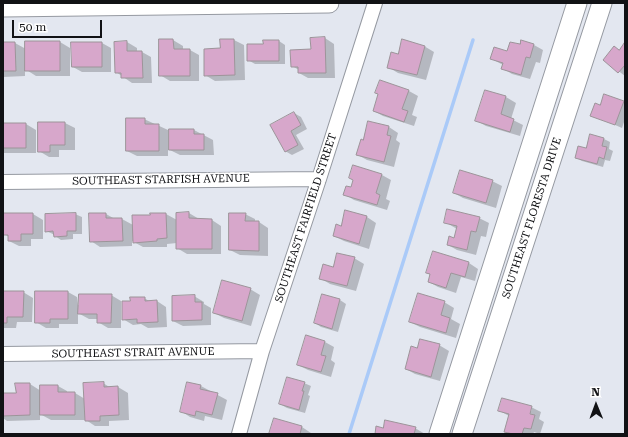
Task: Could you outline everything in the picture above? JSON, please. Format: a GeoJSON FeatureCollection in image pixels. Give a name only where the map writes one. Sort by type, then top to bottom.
{"type":"FeatureCollection","features":[{"type":"Feature","properties":{"kind":"street"},"geometry":{"type":"LineString","coordinates":[[3,6],[329,3]]}},
{"type":"Feature","properties":{"kind":"street","name":"SOUTHEAST FAIRFIELD STREET"},"geometry":{"type":"LineString","coordinates":[[238,434],[262,351],[375,3]]}},
{"type":"Feature","properties":{"kind":"street","name":"SOUTHEAST FLORESTA DRIVE"},"geometry":{"type":"LineString","coordinates":[[439,434],[577,3]]}},
{"type":"Feature","properties":{"kind":"street","name":"SOUTHEAST FLORESTA DRIVE"},"geometry":{"type":"LineString","coordinates":[[462,434],[602,3]]}},
{"type":"Feature","properties":{"kind":"street","name":"SOUTHEAST STARFISH AVENUE"},"geometry":{"type":"LineString","coordinates":[[3,182],[319,179]]}},
{"type":"Feature","properties":{"kind":"street","name":"SOUTHEAST STRAIT AVENUE"},"geometry":{"type":"LineString","coordinates":[[3,354],[262,351]]}},
{"type":"Feature","properties":{"kind":"building"},"geometry":{"type":"Polygon","coordinates":[[[325,37],[326,73],[298,73],[298,67],[291,67],[290,50],[311,49],[310,38],[325,37]]]}},
{"type":"Feature","properties":{"kind":"building"},"geometry":{"type":"Polygon","coordinates":[[[159,39],[173,39],[174,49],[190,49],[190,76],[159,76],[159,39]]]}},
{"type":"Feature","properties":{"kind":"building"},"geometry":{"type":"Polygon","coordinates":[[[220,39],[234,39],[235,75],[204,76],[204,49],[220,48],[220,39]]]}},
{"type":"Feature","properties":{"kind":"building"},"geometry":{"type":"Polygon","coordinates":[[[402,39],[425,46],[417,75],[387,68],[391,52],[398,54],[402,39]]]}},
{"type":"Feature","properties":{"kind":"building"},"geometry":{"type":"Polygon","coordinates":[[[263,40],[279,40],[279,61],[247,61],[247,44],[263,44],[263,40]]]}},
{"type":"Feature","properties":{"kind":"building"},"geometry":{"type":"Polygon","coordinates":[[[521,40],[534,44],[530,58],[526,57],[521,75],[501,69],[503,63],[490,59],[494,47],[507,51],[510,42],[520,44],[521,40]]]}},
{"type":"Feature","properties":{"kind":"building"},"geometry":{"type":"Polygon","coordinates":[[[25,41],[60,41],[60,71],[25,71],[25,41]]]}},
{"type":"Feature","properties":{"kind":"building"},"geometry":{"type":"Polygon","coordinates":[[[127,41],[127,51],[142,51],[143,78],[121,78],[121,73],[115,73],[114,42],[127,41]]]}},
{"type":"Feature","properties":{"kind":"building"},"geometry":{"type":"Polygon","coordinates":[[[3,42],[15,42],[16,71],[3,71],[3,42]]]}},
{"type":"Feature","properties":{"kind":"building"},"geometry":{"type":"Polygon","coordinates":[[[71,42],[102,42],[102,67],[72,67],[71,42]]]}},
{"type":"Feature","properties":{"kind":"building"},"geometry":{"type":"Polygon","coordinates":[[[625,42],[625,65],[618,73],[603,60],[614,46],[619,50],[625,42]]]}},
{"type":"Feature","properties":{"kind":"building"},"geometry":{"type":"Polygon","coordinates":[[[380,80],[409,90],[402,109],[408,111],[404,122],[373,111],[378,94],[375,93],[380,80]]]}},
{"type":"Feature","properties":{"kind":"building"},"geometry":{"type":"Polygon","coordinates":[[[485,90],[506,96],[501,114],[514,119],[510,132],[475,121],[485,90]]]}},
{"type":"Feature","properties":{"kind":"building"},"geometry":{"type":"Polygon","coordinates":[[[604,94],[624,101],[615,125],[590,116],[595,103],[600,105],[604,94]]]}},
{"type":"Feature","properties":{"kind":"building"},"geometry":{"type":"Polygon","coordinates":[[[294,112],[301,125],[291,131],[298,145],[285,152],[270,125],[294,112]]]}},
{"type":"Feature","properties":{"kind":"building"},"geometry":{"type":"Polygon","coordinates":[[[126,118],[145,118],[145,124],[159,124],[159,151],[126,151],[126,118]]]}},
{"type":"Feature","properties":{"kind":"building"},"geometry":{"type":"Polygon","coordinates":[[[368,121],[389,126],[387,135],[391,136],[384,162],[356,155],[361,139],[363,140],[368,121]]]}},
{"type":"Feature","properties":{"kind":"building"},"geometry":{"type":"Polygon","coordinates":[[[38,122],[65,122],[65,145],[50,145],[50,152],[38,152],[38,122]]]}},
{"type":"Feature","properties":{"kind":"building"},"geometry":{"type":"Polygon","coordinates":[[[3,123],[26,123],[26,148],[3,148],[3,123]]]}},
{"type":"Feature","properties":{"kind":"building"},"geometry":{"type":"Polygon","coordinates":[[[169,129],[194,129],[194,134],[204,134],[204,150],[169,150],[169,129]]]}},
{"type":"Feature","properties":{"kind":"building"},"geometry":{"type":"Polygon","coordinates":[[[590,134],[604,138],[602,146],[607,147],[604,159],[599,157],[597,164],[575,158],[578,146],[586,148],[590,134]]]}},
{"type":"Feature","properties":{"kind":"building"},"geometry":{"type":"Polygon","coordinates":[[[353,165],[382,174],[376,193],[380,195],[377,205],[343,195],[346,186],[351,187],[353,180],[349,178],[353,165]]]}},
{"type":"Feature","properties":{"kind":"building"},"geometry":{"type":"Polygon","coordinates":[[[460,170],[493,180],[486,203],[453,193],[460,170]]]}},
{"type":"Feature","properties":{"kind":"building"},"geometry":{"type":"Polygon","coordinates":[[[447,209],[480,217],[476,232],[471,231],[467,250],[447,245],[449,236],[454,238],[457,226],[444,223],[447,209]]]}},
{"type":"Feature","properties":{"kind":"building"},"geometry":{"type":"Polygon","coordinates":[[[345,210],[367,216],[359,244],[333,236],[336,224],[341,226],[345,210]]]}},
{"type":"Feature","properties":{"kind":"building"},"geometry":{"type":"Polygon","coordinates":[[[189,212],[189,218],[212,219],[212,249],[176,249],[176,213],[189,212]]]}},
{"type":"Feature","properties":{"kind":"building"},"geometry":{"type":"Polygon","coordinates":[[[3,213],[33,213],[33,234],[21,234],[21,241],[8,241],[8,235],[3,235],[3,213]]]}},
{"type":"Feature","properties":{"kind":"building"},"geometry":{"type":"Polygon","coordinates":[[[76,213],[76,231],[67,231],[67,236],[54,237],[53,231],[45,232],[45,214],[76,213]]]}},
{"type":"Feature","properties":{"kind":"building"},"geometry":{"type":"Polygon","coordinates":[[[89,213],[106,213],[106,218],[122,218],[123,241],[90,242],[89,213]]]}},
{"type":"Feature","properties":{"kind":"building"},"geometry":{"type":"Polygon","coordinates":[[[150,213],[166,213],[167,238],[157,239],[157,241],[133,243],[132,215],[150,215],[150,213]]]}},
{"type":"Feature","properties":{"kind":"building"},"geometry":{"type":"Polygon","coordinates":[[[229,213],[246,213],[245,221],[259,221],[259,251],[229,250],[229,213]]]}},
{"type":"Feature","properties":{"kind":"building"},"geometry":{"type":"Polygon","coordinates":[[[433,251],[469,262],[465,277],[451,273],[446,288],[428,282],[430,274],[426,273],[433,251]]]}},
{"type":"Feature","properties":{"kind":"building"},"geometry":{"type":"Polygon","coordinates":[[[337,253],[355,257],[347,286],[319,279],[323,264],[333,267],[337,253]]]}},
{"type":"Feature","properties":{"kind":"building"},"geometry":{"type":"Polygon","coordinates":[[[222,280],[251,288],[242,321],[213,313],[222,280]]]}},
{"type":"Feature","properties":{"kind":"building"},"geometry":{"type":"Polygon","coordinates":[[[3,291],[24,291],[23,317],[7,317],[7,323],[3,323],[3,291]]]}},
{"type":"Feature","properties":{"kind":"building"},"geometry":{"type":"Polygon","coordinates":[[[35,291],[68,291],[68,319],[50,319],[50,323],[35,323],[35,291]]]}},
{"type":"Feature","properties":{"kind":"building"},"geometry":{"type":"Polygon","coordinates":[[[418,293],[445,301],[441,315],[450,318],[446,333],[409,322],[418,293]]]}},
{"type":"Feature","properties":{"kind":"building"},"geometry":{"type":"Polygon","coordinates":[[[79,294],[112,294],[111,323],[97,323],[97,314],[78,314],[79,294]]]}},
{"type":"Feature","properties":{"kind":"building"},"geometry":{"type":"Polygon","coordinates":[[[322,294],[340,299],[332,329],[314,323],[322,294]]]}},
{"type":"Feature","properties":{"kind":"building"},"geometry":{"type":"Polygon","coordinates":[[[195,295],[195,302],[202,302],[202,320],[172,321],[172,296],[195,295]]]}},
{"type":"Feature","properties":{"kind":"building"},"geometry":{"type":"Polygon","coordinates":[[[130,297],[145,297],[145,301],[157,300],[158,322],[137,323],[137,319],[122,320],[122,301],[130,301],[130,297]]]}},
{"type":"Feature","properties":{"kind":"building"},"geometry":{"type":"Polygon","coordinates":[[[306,335],[325,341],[321,355],[326,356],[321,372],[297,365],[306,335]]]}},
{"type":"Feature","properties":{"kind":"building"},"geometry":{"type":"Polygon","coordinates":[[[420,339],[440,344],[431,377],[405,369],[411,346],[417,348],[420,339]]]}},
{"type":"Feature","properties":{"kind":"building"},"geometry":{"type":"Polygon","coordinates":[[[287,377],[305,382],[299,410],[279,404],[287,377]]]}},
{"type":"Feature","properties":{"kind":"building"},"geometry":{"type":"Polygon","coordinates":[[[104,382],[104,387],[118,386],[119,415],[100,416],[100,421],[85,421],[83,383],[104,382]]]}},
{"type":"Feature","properties":{"kind":"building"},"geometry":{"type":"Polygon","coordinates":[[[187,382],[201,385],[200,389],[218,393],[212,415],[196,411],[195,416],[180,412],[187,382]]]}},
{"type":"Feature","properties":{"kind":"building"},"geometry":{"type":"Polygon","coordinates":[[[15,383],[30,383],[30,415],[3,416],[3,393],[16,393],[15,383]]]}},
{"type":"Feature","properties":{"kind":"building"},"geometry":{"type":"Polygon","coordinates":[[[40,385],[58,385],[58,392],[75,392],[75,415],[40,415],[40,385]]]}},
{"type":"Feature","properties":{"kind":"building"},"geometry":{"type":"Polygon","coordinates":[[[502,398],[532,406],[530,414],[535,415],[531,429],[524,428],[522,434],[504,432],[509,414],[498,411],[502,398]]]}},
{"type":"Feature","properties":{"kind":"building"},"geometry":{"type":"Polygon","coordinates":[[[274,418],[302,426],[300,434],[269,434],[274,418]]]}},
{"type":"Feature","properties":{"kind":"building"},"geometry":{"type":"Polygon","coordinates":[[[385,420],[416,427],[414,434],[375,434],[376,426],[383,428],[385,420]]]}},
{"type":"Feature","properties":{"kind":"waterway"},"geometry":{"type":"LineString","coordinates":[[349,434],[473,40]]}}]}
